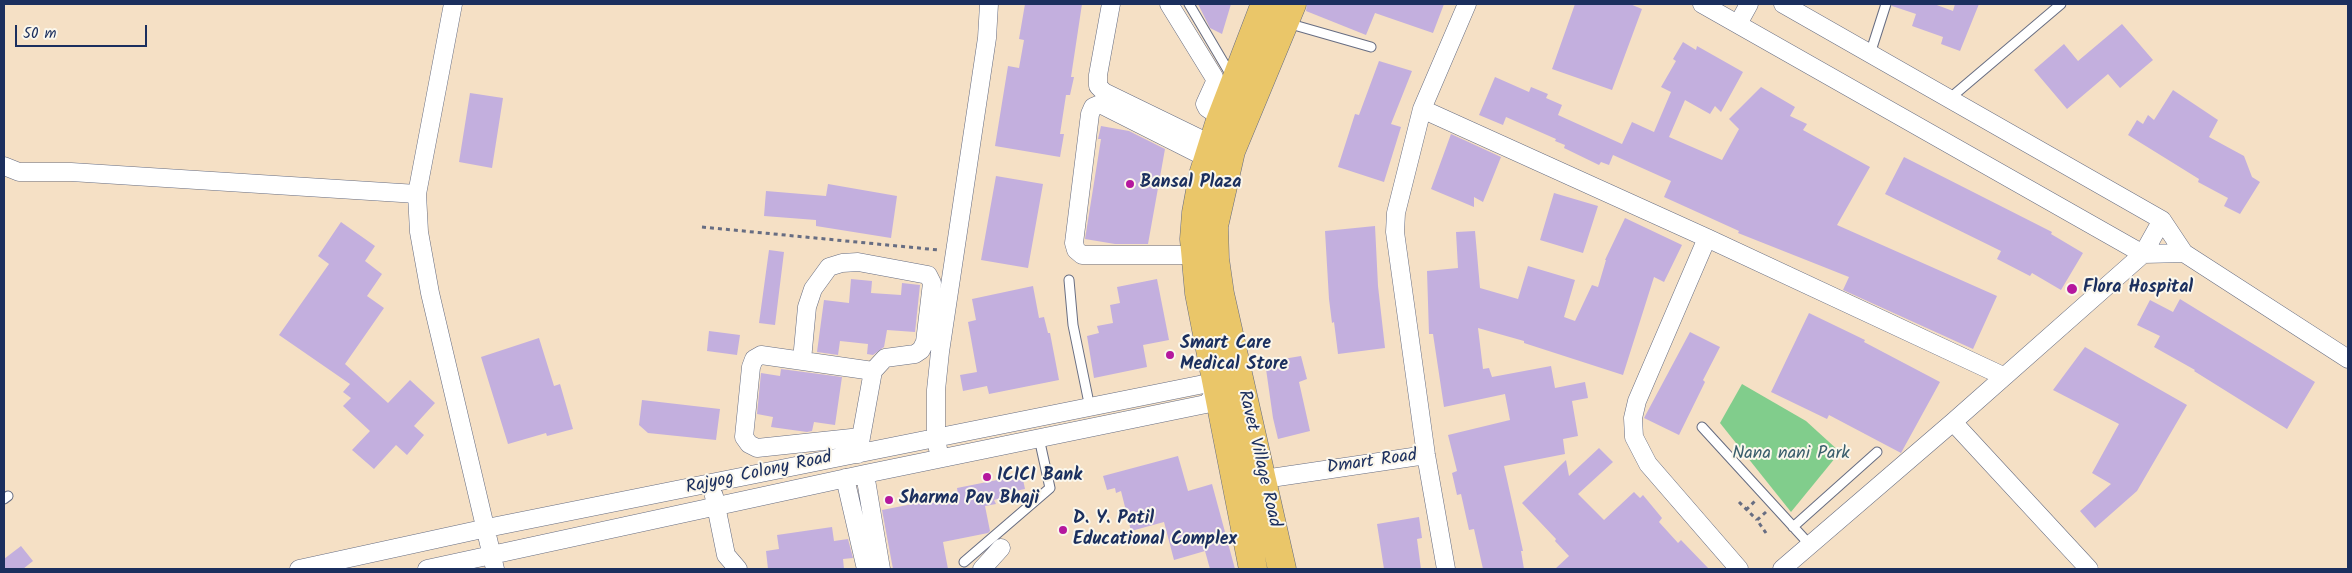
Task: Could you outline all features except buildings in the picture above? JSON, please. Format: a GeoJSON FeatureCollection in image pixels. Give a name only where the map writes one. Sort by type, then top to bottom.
{"type":"FeatureCollection","features":[{"type":"Feature","properties":{"kind":"main road","name":"Ravet Village Road"},"geometry":{"type":"LineString","coordinates":[[1265,4],[1211,152],[1196,214],[1194,254],[1199,293],[1230,389],[1264,480],[1282,569]]}},
{"type":"Feature","properties":{"kind":"main road","name":"Ravet Village Road"},"geometry":{"type":"LineString","coordinates":[[1253,569],[1215,259],[1214,226],[1231,150],[1288,13]]}},
{"type":"Feature","properties":{"kind":"street"},"geometry":{"type":"LineString","coordinates":[[453,4],[417,194],[418,232],[430,292],[494,562]]}},
{"type":"Feature","properties":{"kind":"street"},"geometry":{"type":"LineString","coordinates":[[940,458],[936,438],[936,390],[940,352],[987,38],[990,4]]}},
{"type":"Feature","properties":{"kind":"street"},"geometry":{"type":"LineString","coordinates":[[1111,4],[1098,86],[1104,92],[1211,152]]}},
{"type":"Feature","properties":{"kind":"street"},"geometry":{"type":"LineString","coordinates":[[1169,4],[1214,77],[1215,82],[1205,104],[1207,108],[1222,118]]}},
{"type":"Feature","properties":{"kind":"street"},"geometry":{"type":"LineString","coordinates":[[1426,455],[1395,232],[1399,196],[1422,109],[1467,4]]}},
{"type":"Feature","properties":{"kind":"street"},"geometry":{"type":"LineString","coordinates":[[1702,4],[2143,254],[2184,253]]}},
{"type":"Feature","properties":{"kind":"street"},"geometry":{"type":"LineString","coordinates":[[1738,24],[1749,4]]}},
{"type":"Feature","properties":{"kind":"street"},"geometry":{"type":"LineString","coordinates":[[1783,4],[2162,220],[2184,253],[2348,360]]}},
{"type":"Feature","properties":{"kind":"street"},"geometry":{"type":"LineString","coordinates":[[1194,254],[1082,255],[1076,250],[1074,244],[1090,114],[1093,107],[1100,104],[1211,152]]}},
{"type":"Feature","properties":{"kind":"street"},"geometry":{"type":"LineString","coordinates":[[1422,109],[1707,238],[2003,376]]}},
{"type":"Feature","properties":{"kind":"street"},"geometry":{"type":"LineString","coordinates":[[4,166],[18,172],[71,172],[417,194]]}},
{"type":"Feature","properties":{"kind":"street"},"geometry":{"type":"LineString","coordinates":[[1782,569],[1953,422],[2143,254],[2162,220]]}},
{"type":"Feature","properties":{"kind":"street"},"geometry":{"type":"LineString","coordinates":[[1707,238],[1637,401],[1634,418],[1634,437],[1648,464],[1739,569]]}},
{"type":"Feature","properties":{"kind":"street"},"geometry":{"type":"LineString","coordinates":[[802,360],[807,307],[813,289],[830,267],[858,262],[928,275],[932,283],[925,342],[922,350],[915,354],[885,358],[873,371],[859,446],[758,448],[748,444],[744,437],[751,366],[754,359],[760,355],[873,371]]}},
{"type":"Feature","properties":{"kind":"street","name":"Rajyog Colony Road"},"geometry":{"type":"LineString","coordinates":[[299,569],[487,528],[712,484],[859,446],[936,438],[1204,384],[1230,389]]}},
{"type":"Feature","properties":{"kind":"street","name":"Rajyog Colony Road"},"geometry":{"type":"LineString","coordinates":[[427,569],[494,562],[716,506],[1206,404],[1230,389]]}},
{"type":"Feature","properties":{"kind":"street"},"geometry":{"type":"LineString","coordinates":[[1953,422],[2089,569]]}},
{"type":"Feature","properties":{"kind":"street","name":"Dmart Road"},"geometry":{"type":"LineString","coordinates":[[1264,480],[1426,455],[1446,569]]}},
{"type":"Feature","properties":{"kind":"street"},"geometry":{"type":"LineString","coordinates":[[865,474],[882,569]]}},
{"type":"Feature","properties":{"kind":"street"},"geometry":{"type":"LineString","coordinates":[[845,478],[866,569]]}},
{"type":"Feature","properties":{"kind":"street"},"geometry":{"type":"LineString","coordinates":[[712,484],[726,555],[738,569]]}},
{"type":"Feature","properties":{"kind":"street"},"geometry":{"type":"LineString","coordinates":[[982,569],[1001,548]]}},
{"type":"Feature","properties":{"kind":"lane"},"geometry":{"type":"LineString","coordinates":[[1189,4],[1235,82]]}},
{"type":"Feature","properties":{"kind":"lane"},"geometry":{"type":"LineString","coordinates":[[1870,54],[1886,4]]}},
{"type":"Feature","properties":{"kind":"lane"},"geometry":{"type":"LineString","coordinates":[[1948,99],[2061,4]]}},
{"type":"Feature","properties":{"kind":"lane"},"geometry":{"type":"LineString","coordinates":[[1288,13],[1371,47]]}},
{"type":"Feature","properties":{"kind":"lane"},"geometry":{"type":"LineString","coordinates":[[1069,280],[1073,325],[1090,408]]}},
{"type":"Feature","properties":{"kind":"lane"},"geometry":{"type":"LineString","coordinates":[[1702,427],[1810,545]]}},
{"type":"Feature","properties":{"kind":"lane"},"geometry":{"type":"LineString","coordinates":[[964,562],[1050,488],[1039,438]]}},
{"type":"Feature","properties":{"kind":"lane"},"geometry":{"type":"LineString","coordinates":[[1793,527],[1878,452]]}},
{"type":"Feature","properties":{"kind":"path"},"geometry":{"type":"LineString","coordinates":[[702,227],[954,252]]}},
{"type":"Feature","properties":{"kind":"path"},"geometry":{"type":"LineString","coordinates":[[1739,502],[1766,533]]}},
{"type":"Feature","properties":{"kind":"path"},"geometry":{"type":"LineString","coordinates":[[1756,520],[1774,506]]}},
{"type":"Feature","properties":{"kind":"green space","name":"Nana nani Park"},"geometry":{"type":"Polygon","coordinates":[[[1742,384],[1806,421],[1840,452],[1791,512],[1720,423],[1742,384]]]}},
{"type":"Feature","properties":{"kind":"place","name":"Bansal Plaza"},"geometry":{"type":"Point","coordinates":[1130,184]}},
{"type":"Feature","properties":{"kind":"place","name":"Flora Hospital"},"geometry":{"type":"Point","coordinates":[2072,289]}},
{"type":"Feature","properties":{"kind":"place","name":"Smart Care Medical Store"},"geometry":{"type":"Point","coordinates":[1170,355]}},
{"type":"Feature","properties":{"kind":"place","name":"ICICI Bank"},"geometry":{"type":"Point","coordinates":[987,477]}},
{"type":"Feature","properties":{"kind":"place","name":"Sharma Pav Bhaji"},"geometry":{"type":"Point","coordinates":[889,500]}},
{"type":"Feature","properties":{"kind":"place","name":"D. Y. Patil Educational Complex"},"geometry":{"type":"Point","coordinates":[1063,530]}}]}
